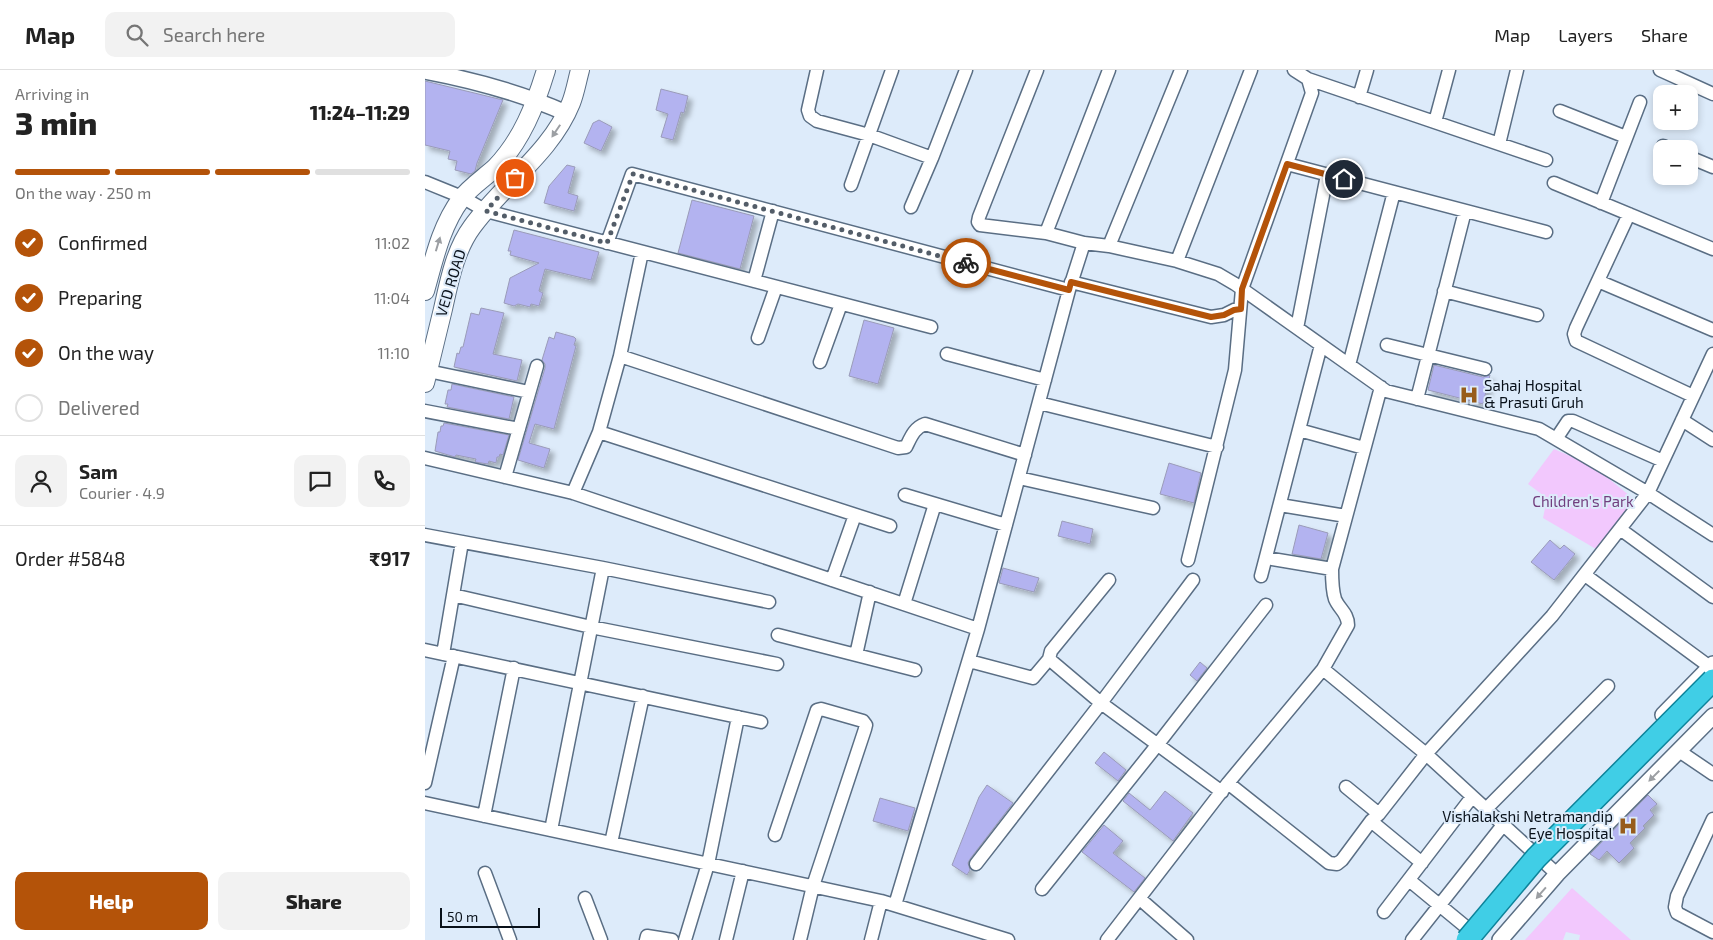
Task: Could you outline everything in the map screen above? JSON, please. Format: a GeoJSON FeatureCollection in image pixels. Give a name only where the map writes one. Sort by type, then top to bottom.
{"type":"FeatureCollection","features":[{"type":"Feature","properties":{"kind":"highway"},"geometry":{"type":"LineString","coordinates":[[1472,936],[1536,858],[1712,670]]}},
{"type":"Feature","properties":{"kind":"highway"},"geometry":{"type":"LineString","coordinates":[[1472,936],[1544,867],[1586,822],[1713,695]]}},
{"type":"Feature","properties":{"kind":"main road","name":"VED ROAD"},"geometry":{"type":"LineString","coordinates":[[425,291],[440,238],[451,214],[462,197],[495,167],[514,144],[537,100],[546,70]]}},
{"type":"Feature","properties":{"kind":"main road","name":"VED ROAD"},"geometry":{"type":"LineString","coordinates":[[426,377],[459,250],[471,227],[543,150],[558,129],[572,103],[579,70]]}},
{"type":"Feature","properties":{"kind":"street"},"geometry":{"type":"LineString","coordinates":[[817,70],[809,110],[810,116],[817,121],[869,135],[932,158]]}},
{"type":"Feature","properties":{"kind":"street"},"geometry":{"type":"LineString","coordinates":[[851,186],[892,70]]}},
{"type":"Feature","properties":{"kind":"street"},"geometry":{"type":"LineString","coordinates":[[911,207],[966,70]]}},
{"type":"Feature","properties":{"kind":"street"},"geometry":{"type":"LineString","coordinates":[[1037,70],[978,222],[979,226],[1046,233],[1084,243],[1109,246],[1177,261],[1218,274],[1386,391],[1539,429],[1648,493],[1713,535]]}},
{"type":"Feature","properties":{"kind":"street"},"geometry":{"type":"LineString","coordinates":[[1046,233],[1109,70]]}},
{"type":"Feature","properties":{"kind":"street"},"geometry":{"type":"LineString","coordinates":[[1109,246],[1181,70]]}},
{"type":"Feature","properties":{"kind":"street"},"geometry":{"type":"LineString","coordinates":[[1177,261],[1251,70]]}},
{"type":"Feature","properties":{"kind":"street"},"geometry":{"type":"LineString","coordinates":[[1294,70],[1308,80],[1546,160]]}},
{"type":"Feature","properties":{"kind":"street"},"geometry":{"type":"LineString","coordinates":[[1359,97],[1367,70]]}},
{"type":"Feature","properties":{"kind":"street"},"geometry":{"type":"LineString","coordinates":[[1435,122],[1449,70]]}},
{"type":"Feature","properties":{"kind":"street"},"geometry":{"type":"LineString","coordinates":[[1499,144],[1517,70]]}},
{"type":"Feature","properties":{"kind":"street"},"geometry":{"type":"LineString","coordinates":[[1661,70],[1713,94]]}},
{"type":"Feature","properties":{"kind":"street"},"geometry":{"type":"LineString","coordinates":[[425,71],[456,77],[537,100],[566,113]]}},
{"type":"Feature","properties":{"kind":"street"},"geometry":{"type":"LineString","coordinates":[[1188,560],[1235,370],[1242,289],[1312,93],[1308,80]]}},
{"type":"Feature","properties":{"kind":"street"},"geometry":{"type":"LineString","coordinates":[[1601,202],[1640,102]]}},
{"type":"Feature","properties":{"kind":"street"},"geometry":{"type":"LineString","coordinates":[[1560,111],[1626,137]]}},
{"type":"Feature","properties":{"kind":"street"},"geometry":{"type":"LineString","coordinates":[[1698,161],[1713,167]]}},
{"type":"Feature","properties":{"kind":"street"},"geometry":{"type":"LineString","coordinates":[[1287,164],[1546,232]]}},
{"type":"Feature","properties":{"kind":"street"},"geometry":{"type":"LineString","coordinates":[[607,243],[633,174],[1070,286],[1211,317],[1241,309]]}},
{"type":"Feature","properties":{"kind":"street"},"geometry":{"type":"LineString","coordinates":[[1297,328],[1327,175]]}},
{"type":"Feature","properties":{"kind":"street"},"geometry":{"type":"LineString","coordinates":[[425,182],[462,197],[486,211],[931,327]]}},
{"type":"Feature","properties":{"kind":"street"},"geometry":{"type":"LineString","coordinates":[[1554,183],[1713,250]]}},
{"type":"Feature","properties":{"kind":"street"},"geometry":{"type":"LineString","coordinates":[[1349,365],[1394,192]]}},
{"type":"Feature","properties":{"kind":"street"},"geometry":{"type":"LineString","coordinates":[[754,281],[773,211]]}},
{"type":"Feature","properties":{"kind":"street"},"geometry":{"type":"LineString","coordinates":[[1417,399],[1465,211]]}},
{"type":"Feature","properties":{"kind":"street"},"geometry":{"type":"LineString","coordinates":[[1629,214],[1576,328],[1574,334],[1576,340],[1693,396]]}},
{"type":"Feature","properties":{"kind":"street"},"geometry":{"type":"LineString","coordinates":[[895,905],[969,661],[1070,286],[1084,243]]}},
{"type":"Feature","properties":{"kind":"street"},"geometry":{"type":"LineString","coordinates":[[573,493],[599,432],[620,356],[642,252]]}},
{"type":"Feature","properties":{"kind":"street"},"geometry":{"type":"LineString","coordinates":[[1598,281],[1713,330]]}},
{"type":"Feature","properties":{"kind":"street"},"geometry":{"type":"LineString","coordinates":[[758,338],[776,287]]}},
{"type":"Feature","properties":{"kind":"street"},"geometry":{"type":"LineString","coordinates":[[1445,291],[1537,315]]}},
{"type":"Feature","properties":{"kind":"street"},"geometry":{"type":"LineString","coordinates":[[820,362],[841,304]]}},
{"type":"Feature","properties":{"kind":"street"},"geometry":{"type":"LineString","coordinates":[[1261,576],[1321,345]]}},
{"type":"Feature","properties":{"kind":"street"},"geometry":{"type":"LineString","coordinates":[[1387,345],[1485,369]]}},
{"type":"Feature","properties":{"kind":"street"},"geometry":{"type":"LineString","coordinates":[[947,354],[1045,380]]}},
{"type":"Feature","properties":{"kind":"street"},"geometry":{"type":"LineString","coordinates":[[1049,659],[1101,703],[1158,744],[1225,788],[1329,863],[1337,864],[1426,754],[1552,616],[1648,493],[1713,354]]}},
{"type":"Feature","properties":{"kind":"street"},"geometry":{"type":"LineString","coordinates":[[620,356],[898,448],[906,446],[918,426],[925,424],[1025,455]]}},
{"type":"Feature","properties":{"kind":"street"},"geometry":{"type":"LineString","coordinates":[[505,477],[537,366]]}},
{"type":"Feature","properties":{"kind":"street"},"geometry":{"type":"LineString","coordinates":[[426,377],[529,392]]}},
{"type":"Feature","properties":{"kind":"street"},"geometry":{"type":"LineString","coordinates":[[1107,940],[1225,788],[1323,669],[1348,625],[1348,619],[1335,600],[1332,569],[1381,387]]}},
{"type":"Feature","properties":{"kind":"street"},"geometry":{"type":"LineString","coordinates":[[1039,403],[1217,447]]}},
{"type":"Feature","properties":{"kind":"street"},"geometry":{"type":"LineString","coordinates":[[425,411],[519,429]]}},
{"type":"Feature","properties":{"kind":"street"},"geometry":{"type":"LineString","coordinates":[[1682,420],[1713,440]]}},
{"type":"Feature","properties":{"kind":"street"},"geometry":{"type":"LineString","coordinates":[[1556,439],[1564,424],[1568,421],[1573,422],[1663,461]]}},
{"type":"Feature","properties":{"kind":"street"},"geometry":{"type":"LineString","coordinates":[[1299,430],[1365,448]]}},
{"type":"Feature","properties":{"kind":"street"},"geometry":{"type":"LineString","coordinates":[[599,432],[890,526]]}},
{"type":"Feature","properties":{"kind":"street"},"geometry":{"type":"LineString","coordinates":[[425,458],[573,493],[978,629]]}},
{"type":"Feature","properties":{"kind":"street"},"geometry":{"type":"LineString","coordinates":[[1019,478],[1153,508]]}},
{"type":"Feature","properties":{"kind":"street"},"geometry":{"type":"LineString","coordinates":[[905,495],[1006,525]]}},
{"type":"Feature","properties":{"kind":"street"},"geometry":{"type":"LineString","coordinates":[[904,604],[935,504]]}},
{"type":"Feature","properties":{"kind":"street"},"geometry":{"type":"LineString","coordinates":[[1280,505],[1346,516]]}},
{"type":"Feature","properties":{"kind":"street"},"geometry":{"type":"LineString","coordinates":[[832,580],[855,514]]}},
{"type":"Feature","properties":{"kind":"street"},"geometry":{"type":"LineString","coordinates":[[1620,529],[1713,597]]}},
{"type":"Feature","properties":{"kind":"street"},"geometry":{"type":"LineString","coordinates":[[425,536],[603,568],[769,602]]}},
{"type":"Feature","properties":{"kind":"street"},"geometry":{"type":"LineString","coordinates":[[425,783],[449,655],[453,595],[462,542]]}},
{"type":"Feature","properties":{"kind":"street"},"geometry":{"type":"LineString","coordinates":[[1266,558],[1332,569]]}},
{"type":"Feature","properties":{"kind":"street"},"geometry":{"type":"LineString","coordinates":[[551,830],[603,568]]}},
{"type":"Feature","properties":{"kind":"street"},"geometry":{"type":"LineString","coordinates":[[1455,940],[1472,936],[1532,852],[1712,670],[1585,575]]}},
{"type":"Feature","properties":{"kind":"street"},"geometry":{"type":"LineString","coordinates":[[969,661],[1033,678],[1049,659],[1051,651],[1109,580]]}},
{"type":"Feature","properties":{"kind":"street"},"geometry":{"type":"LineString","coordinates":[[976,864],[1101,703],[1193,580]]}},
{"type":"Feature","properties":{"kind":"street"},"geometry":{"type":"LineString","coordinates":[[856,655],[869,592]]}},
{"type":"Feature","properties":{"kind":"street"},"geometry":{"type":"LineString","coordinates":[[453,595],[591,627],[777,664]]}},
{"type":"Feature","properties":{"kind":"street"},"geometry":{"type":"LineString","coordinates":[[1043,889],[1266,605]]}},
{"type":"Feature","properties":{"kind":"street"},"geometry":{"type":"LineString","coordinates":[[778,635],[915,670]]}},
{"type":"Feature","properties":{"kind":"street"},"geometry":{"type":"LineString","coordinates":[[425,650],[761,722]]}},
{"type":"Feature","properties":{"kind":"street"},"geometry":{"type":"LineString","coordinates":[[483,816],[514,668]]}},
{"type":"Feature","properties":{"kind":"street"},"geometry":{"type":"LineString","coordinates":[[1323,669],[1426,754],[1557,874]]}},
{"type":"Feature","properties":{"kind":"street"},"geometry":{"type":"LineString","coordinates":[[1486,809],[1608,686]]}},
{"type":"Feature","properties":{"kind":"street"},"geometry":{"type":"LineString","coordinates":[[611,843],[643,696]]}},
{"type":"Feature","properties":{"kind":"street"},"geometry":{"type":"LineString","coordinates":[[775,835],[817,710],[821,709],[863,721],[866,725],[865,729],[813,886],[800,940]]}},
{"type":"Feature","properties":{"kind":"street"},"geometry":{"type":"LineString","coordinates":[[1500,940],[1557,874],[1713,716]]}},
{"type":"Feature","properties":{"kind":"street"},"geometry":{"type":"LineString","coordinates":[[685,940],[708,864],[738,717]]}},
{"type":"Feature","properties":{"kind":"street"},"geometry":{"type":"LineString","coordinates":[[1679,751],[1713,774]]}},
{"type":"Feature","properties":{"kind":"street"},"geometry":{"type":"LineString","coordinates":[[1347,787],[1375,818],[1422,863]]}},
{"type":"Feature","properties":{"kind":"street"},"geometry":{"type":"LineString","coordinates":[[1384,912],[1472,797]]}},
{"type":"Feature","properties":{"kind":"street"},"geometry":{"type":"LineString","coordinates":[[425,803],[881,901],[1008,940]]}},
{"type":"Feature","properties":{"kind":"street"},"geometry":{"type":"LineString","coordinates":[[1713,819],[1677,896],[1675,907],[1677,913],[1713,932]]}},
{"type":"Feature","properties":{"kind":"street"},"geometry":{"type":"LineString","coordinates":[[1412,940],[1503,825]]}},
{"type":"Feature","properties":{"kind":"street"},"geometry":{"type":"LineString","coordinates":[[726,940],[743,871]]}},
{"type":"Feature","properties":{"kind":"street"},"geometry":{"type":"LineString","coordinates":[[485,873],[510,940]]}},
{"type":"Feature","properties":{"kind":"street"},"geometry":{"type":"LineString","coordinates":[[1409,880],[1440,905],[1472,936]]}},
{"type":"Feature","properties":{"kind":"street"},"geometry":{"type":"LineString","coordinates":[[585,898],[601,940]]}},
{"type":"Feature","properties":{"kind":"street"},"geometry":{"type":"LineString","coordinates":[[1140,899],[1187,940]]}},
{"type":"Feature","properties":{"kind":"street"},"geometry":{"type":"LineString","coordinates":[[871,940],[881,901]]}},
{"type":"Feature","properties":{"kind":"street"},"geometry":{"type":"LineString","coordinates":[[646,940],[647,936],[672,940]]}},
{"type":"Feature","properties":{"kind":"green space","name":"Children's Park"},"geometry":{"type":"Polygon","coordinates":[[[1554,449],[1593,466],[1635,500],[1596,549],[1543,518],[1547,498],[1528,484],[1554,449]]]}},
{"type":"Feature","properties":{"kind":"green space"},"geometry":{"type":"Polygon","coordinates":[[[1572,888],[1631,940],[1579,940],[1580,935],[1566,932],[1563,940],[1525,940],[1572,888]]]}},
{"type":"Feature","properties":{"kind":"building"},"geometry":{"type":"Polygon","coordinates":[[[425,81],[503,100],[475,171],[471,174],[455,170],[457,161],[448,159],[450,151],[425,145],[425,81]]]}},
{"type":"Feature","properties":{"kind":"building"},"geometry":{"type":"Polygon","coordinates":[[[661,89],[688,96],[684,113],[681,112],[673,140],[661,137],[668,114],[656,110],[661,89]]]}},
{"type":"Feature","properties":{"kind":"building"},"geometry":{"type":"Polygon","coordinates":[[[599,120],[612,127],[601,151],[584,143],[593,123],[599,120]]]}},
{"type":"Feature","properties":{"kind":"building"},"geometry":{"type":"Polygon","coordinates":[[[567,165],[575,167],[568,193],[578,196],[574,211],[544,203],[549,186],[567,165]]]}},
{"type":"Feature","properties":{"kind":"building"},"geometry":{"type":"Polygon","coordinates":[[[692,200],[754,216],[740,269],[678,253],[692,200]]]}},
{"type":"Feature","properties":{"kind":"building"},"geometry":{"type":"Polygon","coordinates":[[[514,230],[599,252],[591,280],[545,269],[539,291],[543,293],[539,306],[531,304],[530,307],[518,304],[514,306],[504,303],[510,278],[539,263],[510,255],[511,251],[508,251],[514,230]]]}},
{"type":"Feature","properties":{"kind":"building"},"geometry":{"type":"Polygon","coordinates":[[[481,308],[504,313],[493,354],[522,360],[517,381],[454,367],[457,353],[459,354],[461,347],[463,347],[471,313],[479,315],[481,308]]]}},
{"type":"Feature","properties":{"kind":"building"},"geometry":{"type":"Polygon","coordinates":[[[864,320],[894,328],[878,384],[849,376],[864,320]]]}},
{"type":"Feature","properties":{"kind":"building"},"geometry":{"type":"Polygon","coordinates":[[[556,332],[574,337],[576,339],[574,345],[576,346],[554,429],[535,424],[529,443],[550,449],[544,468],[518,460],[545,368],[542,360],[549,337],[554,339],[556,332]]]}},
{"type":"Feature","properties":{"kind":"building"},"geometry":{"type":"Polygon","coordinates":[[[1434,365],[1483,377],[1490,375],[1483,404],[1428,390],[1434,365]]]}},
{"type":"Feature","properties":{"kind":"building"},"geometry":{"type":"Polygon","coordinates":[[[452,384],[514,397],[509,419],[447,407],[448,404],[445,404],[448,390],[451,390],[452,384]]]}},
{"type":"Feature","properties":{"kind":"building"},"geometry":{"type":"Polygon","coordinates":[[[444,423],[509,435],[503,455],[500,454],[497,457],[496,463],[489,461],[488,464],[475,462],[476,459],[456,455],[455,457],[435,451],[438,432],[440,432],[441,426],[444,423]]]}},
{"type":"Feature","properties":{"kind":"building"},"geometry":{"type":"Polygon","coordinates":[[[1169,463],[1201,473],[1194,503],[1160,494],[1169,463]]]}},
{"type":"Feature","properties":{"kind":"building"},"geometry":{"type":"Polygon","coordinates":[[[1062,521],[1093,529],[1090,544],[1058,536],[1062,521]]]}},
{"type":"Feature","properties":{"kind":"building"},"geometry":{"type":"Polygon","coordinates":[[[1299,525],[1328,533],[1321,559],[1292,554],[1299,525]]]}},
{"type":"Feature","properties":{"kind":"building"},"geometry":{"type":"Polygon","coordinates":[[[1550,540],[1560,549],[1564,545],[1575,554],[1554,580],[1531,562],[1550,540]]]}},
{"type":"Feature","properties":{"kind":"building"},"geometry":{"type":"Polygon","coordinates":[[[1003,568],[1039,578],[1034,592],[999,583],[1003,568]]]}},
{"type":"Feature","properties":{"kind":"building"},"geometry":{"type":"Polygon","coordinates":[[[1200,662],[1207,668],[1197,681],[1190,675],[1200,662]]]}},
{"type":"Feature","properties":{"kind":"building"},"geometry":{"type":"Polygon","coordinates":[[[1104,752],[1126,770],[1118,781],[1095,763],[1104,752]]]}},
{"type":"Feature","properties":{"kind":"building"},"geometry":{"type":"Polygon","coordinates":[[[987,785],[1013,803],[970,859],[968,863],[970,870],[967,875],[952,865],[979,797],[987,785]]]}},
{"type":"Feature","properties":{"kind":"building"},"geometry":{"type":"Polygon","coordinates":[[[1165,791],[1193,813],[1173,841],[1123,801],[1129,793],[1150,810],[1165,791]]]}},
{"type":"Feature","properties":{"kind":"building"},"geometry":{"type":"Polygon","coordinates":[[[1648,795],[1657,804],[1650,810],[1654,815],[1643,826],[1645,828],[1630,843],[1634,848],[1619,863],[1607,851],[1599,860],[1590,854],[1648,795]]]}},
{"type":"Feature","properties":{"kind":"building"},"geometry":{"type":"Polygon","coordinates":[[[880,798],[915,808],[908,831],[873,821],[880,798]]]}},
{"type":"Feature","properties":{"kind":"building"},"geometry":{"type":"Polygon","coordinates":[[[1104,825],[1123,841],[1113,853],[1145,878],[1134,892],[1082,852],[1104,825]]]}},
{"type":"Feature","properties":{"kind":"way so far"},"geometry":{"type":"LineString","coordinates":[[515,178],[486,211],[607,243],[633,174],[966,263]]}},
{"type":"Feature","properties":{"kind":"place","name":"Sahaj Hospital & Prasuti Gruh"},"geometry":{"type":"Point","coordinates":[1469,395]}},
{"type":"Feature","properties":{"kind":"place","name":"Vishalakshi Netramandip Eye Hospital"},"geometry":{"type":"Point","coordinates":[1628,826]}},
{"type":"Feature","properties":{"kind":"route"},"geometry":{"type":"LineString","coordinates":[[966,263],[1069,290],[1071,282],[1211,317],[1224,315],[1241,309],[1242,289],[1287,164],[1344,179]]}}]}
